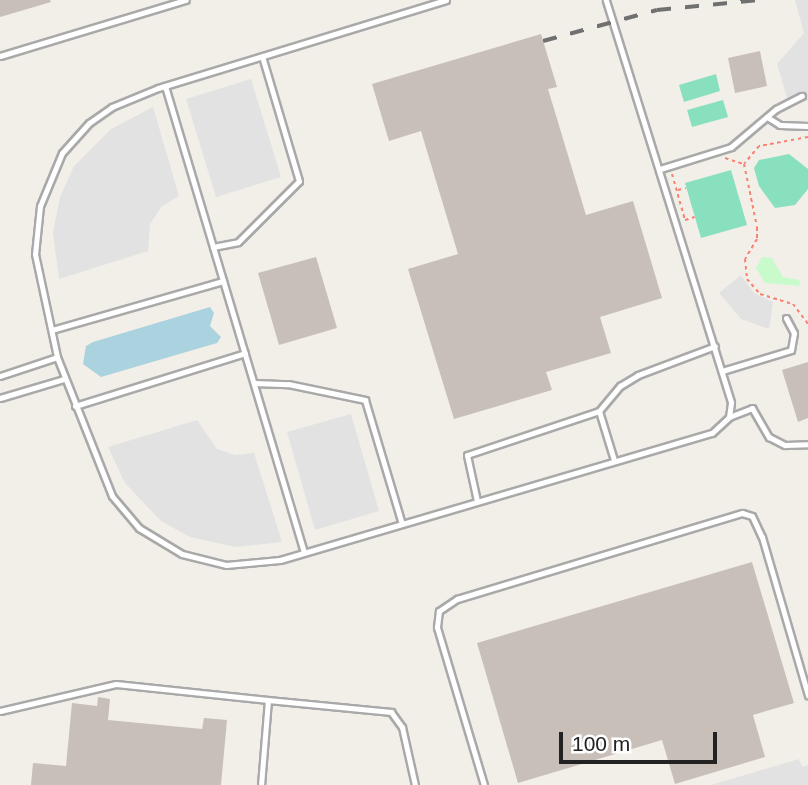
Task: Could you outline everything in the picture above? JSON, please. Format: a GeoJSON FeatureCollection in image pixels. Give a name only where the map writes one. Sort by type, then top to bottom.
{"type":"FeatureCollection","features":[{"type":"Feature","properties":{"kind":"lane"},"geometry":{"type":"LineString","coordinates":[[0,56],[186,0]]}},
{"type":"Feature","properties":{"kind":"lane"},"geometry":{"type":"LineString","coordinates":[[446,0],[165,86],[112,107],[89,123],[62,153],[40,206],[35,254],[64,379],[113,496],[139,528],[182,554],[211,563],[246,565],[304,553],[712,433],[729,418],[752,408],[769,437],[785,445],[808,444]]}},
{"type":"Feature","properties":{"kind":"lane"},"geometry":{"type":"LineString","coordinates":[[606,0],[715,346],[731,402],[729,418]]}},
{"type":"Feature","properties":{"kind":"lane"},"geometry":{"type":"LineString","coordinates":[[213,247],[238,242],[299,181],[262,56]]}},
{"type":"Feature","properties":{"kind":"lane"},"geometry":{"type":"LineString","coordinates":[[165,86],[304,553]]}},
{"type":"Feature","properties":{"kind":"lane"},"geometry":{"type":"LineString","coordinates":[[660,169],[731,147],[767,117],[802,96]]}},
{"type":"Feature","properties":{"kind":"lane"},"geometry":{"type":"LineString","coordinates":[[767,117],[780,125],[808,126]]}},
{"type":"Feature","properties":{"kind":"lane"},"geometry":{"type":"LineString","coordinates":[[51,330],[223,281]]}},
{"type":"Feature","properties":{"kind":"lane"},"geometry":{"type":"LineString","coordinates":[[722,371],[791,350],[794,332],[786,318]]}},
{"type":"Feature","properties":{"kind":"lane"},"geometry":{"type":"LineString","coordinates":[[477,501],[467,455],[599,411],[620,386],[638,375],[715,346]]}},
{"type":"Feature","properties":{"kind":"lane"},"geometry":{"type":"LineString","coordinates":[[75,406],[245,354]]}},
{"type":"Feature","properties":{"kind":"lane"},"geometry":{"type":"LineString","coordinates":[[0,376],[57,357]]}},
{"type":"Feature","properties":{"kind":"lane"},"geometry":{"type":"LineString","coordinates":[[0,398],[64,379]]}},
{"type":"Feature","properties":{"kind":"lane"},"geometry":{"type":"LineString","coordinates":[[254,383],[288,384],[365,400],[402,524]]}},
{"type":"Feature","properties":{"kind":"lane"},"geometry":{"type":"LineString","coordinates":[[599,411],[614,460]]}},
{"type":"Feature","properties":{"kind":"lane"},"geometry":{"type":"LineString","coordinates":[[484,785],[438,627],[439,611],[457,599],[742,513],[752,516],[762,537],[808,695]]}},
{"type":"Feature","properties":{"kind":"lane"},"geometry":{"type":"LineString","coordinates":[[0,711],[116,684],[391,712],[402,727],[415,785]]}},
{"type":"Feature","properties":{"kind":"lane"},"geometry":{"type":"LineString","coordinates":[[261,785],[268,700]]}},
{"type":"Feature","properties":{"kind":"path"},"geometry":{"type":"LineString","coordinates":[[744,164],[759,146],[808,136]]}},
{"type":"Feature","properties":{"kind":"path"},"geometry":{"type":"LineString","coordinates":[[724,157],[744,164]]}},
{"type":"Feature","properties":{"kind":"path"},"geometry":{"type":"LineString","coordinates":[[744,164],[757,227],[757,239],[745,259],[747,279],[760,295],[793,304],[808,324]]}},
{"type":"Feature","properties":{"kind":"path"},"geometry":{"type":"LineString","coordinates":[[671,172],[685,220],[695,217]]}},
{"type":"Feature","properties":{"kind":"path"},"geometry":{"type":"LineString","coordinates":[[677,191],[687,188]]}},
{"type":"Feature","properties":{"kind":"green space"},"geometry":{"type":"Polygon","coordinates":[[[716,74],[720,91],[684,102],[679,85],[716,74]]]}},
{"type":"Feature","properties":{"kind":"green space"},"geometry":{"type":"Polygon","coordinates":[[[723,100],[728,117],[692,127],[687,110],[723,100]]]}},
{"type":"Feature","properties":{"kind":"green space"},"geometry":{"type":"Polygon","coordinates":[[[789,154],[808,169],[808,189],[795,205],[775,208],[759,186],[754,168],[759,160],[789,154]]]}},
{"type":"Feature","properties":{"kind":"green space"},"geometry":{"type":"Polygon","coordinates":[[[731,170],[747,225],[701,238],[685,183],[731,170]]]}},
{"type":"Feature","properties":{"kind":"green space"},"geometry":{"type":"Polygon","coordinates":[[[762,257],[772,258],[783,277],[799,280],[801,286],[765,283],[756,268],[762,257]]]}},
{"type":"Feature","properties":{"kind":"shaded area"},"geometry":{"type":"Polygon","coordinates":[[[795,0],[808,0],[808,100],[790,107],[777,64],[804,33],[795,0]]]}},
{"type":"Feature","properties":{"kind":"shaded area"},"geometry":{"type":"Polygon","coordinates":[[[251,79],[281,177],[216,197],[186,99],[251,79]]]}},
{"type":"Feature","properties":{"kind":"shaded area"},"geometry":{"type":"Polygon","coordinates":[[[153,107],[179,196],[162,206],[150,224],[148,251],[59,279],[53,233],[60,197],[74,166],[111,129],[153,107]]]}},
{"type":"Feature","properties":{"kind":"shaded area"},"geometry":{"type":"Polygon","coordinates":[[[741,275],[754,293],[773,302],[769,329],[741,319],[719,293],[741,275]]]}},
{"type":"Feature","properties":{"kind":"shaded area"},"geometry":{"type":"Polygon","coordinates":[[[351,414],[379,511],[315,530],[287,432],[351,414]]]}},
{"type":"Feature","properties":{"kind":"shaded area"},"geometry":{"type":"Polygon","coordinates":[[[197,420],[217,449],[235,455],[254,453],[282,542],[235,547],[190,537],[161,521],[125,483],[108,447],[197,420]]]}},
{"type":"Feature","properties":{"kind":"shaded area"},"geometry":{"type":"Polygon","coordinates":[[[799,759],[802,767],[808,765],[808,785],[711,785],[799,759]]]}},
{"type":"Feature","properties":{"kind":"water"},"geometry":{"type":"Polygon","coordinates":[[[210,307],[214,313],[210,326],[221,337],[217,343],[101,377],[83,364],[86,346],[93,342],[210,307]]]}},
{"type":"Feature","properties":{"kind":"building"},"geometry":{"type":"Polygon","coordinates":[[[0,0],[50,0],[51,2],[0,17],[0,0]]]}},
{"type":"Feature","properties":{"kind":"building"},"geometry":{"type":"Polygon","coordinates":[[[541,34],[557,87],[548,89],[586,215],[633,201],[662,298],[600,317],[611,353],[546,372],[552,390],[454,419],[408,269],[458,254],[421,131],[389,141],[372,84],[541,34]]]}},
{"type":"Feature","properties":{"kind":"building"},"geometry":{"type":"Polygon","coordinates":[[[760,51],[767,86],[735,93],[728,58],[760,51]]]}},
{"type":"Feature","properties":{"kind":"building"},"geometry":{"type":"Polygon","coordinates":[[[316,257],[337,328],[279,345],[258,273],[316,257]]]}},
{"type":"Feature","properties":{"kind":"building"},"geometry":{"type":"Polygon","coordinates":[[[808,362],[808,418],[798,422],[782,370],[808,362]]]}},
{"type":"Feature","properties":{"kind":"building"},"geometry":{"type":"Polygon","coordinates":[[[752,562],[794,703],[753,715],[765,757],[675,784],[662,740],[518,783],[477,643],[752,562]]]}},
{"type":"Feature","properties":{"kind":"building"},"geometry":{"type":"Polygon","coordinates":[[[98,697],[110,699],[108,720],[202,729],[204,718],[227,720],[221,785],[31,785],[33,763],[66,766],[72,703],[97,706],[98,697]]]}},
{"type":"Feature","properties":{"kind":"railway"},"geometry":{"type":"LineString","coordinates":[[543,41],[657,10],[759,0]]}}]}
